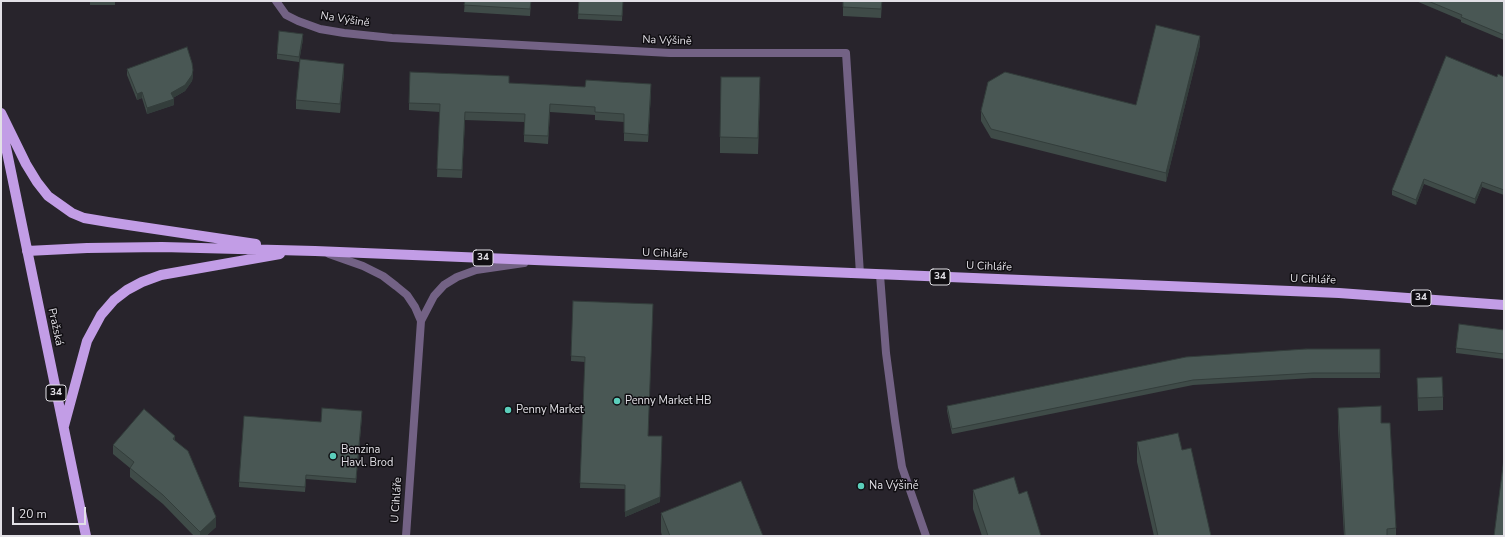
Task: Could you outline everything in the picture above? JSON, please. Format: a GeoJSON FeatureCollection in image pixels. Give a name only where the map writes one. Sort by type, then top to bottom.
{"type":"FeatureCollection","features":[{"type":"Feature","properties":{"kind":"main road"},"geometry":{"type":"LineString","coordinates":[[1,113],[26,164],[37,182],[48,196],[72,213],[84,218],[108,222],[302,250]]}},
{"type":"Feature","properties":{"kind":"main road","name":"Pražská"},"geometry":{"type":"LineString","coordinates":[[1,123],[86,536]]}},
{"type":"Feature","properties":{"kind":"main road","name":"34"},"geometry":{"type":"LineString","coordinates":[[28,251],[88,248],[162,247],[315,251]]}},
{"type":"Feature","properties":{"kind":"main road"},"geometry":{"type":"LineString","coordinates":[[64,428],[87,341],[93,327],[114,300],[142,282],[161,275],[302,250]]}},
{"type":"Feature","properties":{"kind":"main road","name":"U Cihláře"},"geometry":{"type":"LineString","coordinates":[[315,251],[1339,294],[1504,305]]}},
{"type":"Feature","properties":{"kind":"street","name":"Na Výšině"},"geometry":{"type":"LineString","coordinates":[[276,1],[286,15],[320,29],[392,38],[670,53],[846,53],[860,274]]}},
{"type":"Feature","properties":{"kind":"street"},"geometry":{"type":"LineString","coordinates":[[315,251],[336,256],[363,266],[383,276],[407,295],[415,307],[421,321]]}},
{"type":"Feature","properties":{"kind":"street"},"geometry":{"type":"LineString","coordinates":[[421,321],[434,296],[444,285],[457,277],[485,268],[540,260]]}},
{"type":"Feature","properties":{"kind":"street"},"geometry":{"type":"LineString","coordinates":[[880,275],[886,353],[894,421],[902,467],[926,536]]}},
{"type":"Feature","properties":{"kind":"street","name":"U Cihláře"},"geometry":{"type":"LineString","coordinates":[[406,536],[421,321]]}},
{"type":"Feature","properties":{"kind":"building"},"geometry":{"type":"Polygon","coordinates":[[[465,1],[531,1],[530,9],[464,5],[465,1]]]}},
{"type":"Feature","properties":{"kind":"building"},"geometry":{"type":"Polygon","coordinates":[[[579,1],[623,1],[622,16],[578,14],[579,1]]]}},
{"type":"Feature","properties":{"kind":"building"},"geometry":{"type":"Polygon","coordinates":[[[843,1],[882,1],[881,9],[843,7],[843,1]]]}},
{"type":"Feature","properties":{"kind":"building"},"geometry":{"type":"Polygon","coordinates":[[[1428,1],[1504,1],[1504,35],[1461,17],[1462,15],[1428,1]]]}},
{"type":"Feature","properties":{"kind":"building"},"geometry":{"type":"Polygon","coordinates":[[[1156,25],[1200,36],[1166,173],[991,129],[981,111],[988,82],[1005,72],[1136,105],[1156,25]]]}},
{"type":"Feature","properties":{"kind":"building"},"geometry":{"type":"Polygon","coordinates":[[[279,31],[303,34],[299,57],[277,54],[279,31]]]}},
{"type":"Feature","properties":{"kind":"building"},"geometry":{"type":"Polygon","coordinates":[[[187,47],[192,63],[192,75],[185,85],[171,93],[174,99],[147,108],[142,92],[137,94],[127,69],[187,47]]]}},
{"type":"Feature","properties":{"kind":"building"},"geometry":{"type":"Polygon","coordinates":[[[1446,56],[1497,77],[1498,74],[1504,77],[1504,190],[1482,182],[1475,199],[1424,179],[1416,200],[1392,190],[1446,56]]]}},
{"type":"Feature","properties":{"kind":"building"},"geometry":{"type":"Polygon","coordinates":[[[300,59],[344,64],[340,104],[296,100],[300,59]]]}},
{"type":"Feature","properties":{"kind":"building"},"geometry":{"type":"Polygon","coordinates":[[[410,72],[509,76],[509,83],[585,87],[586,80],[651,84],[648,135],[624,133],[624,114],[595,112],[595,107],[550,104],[548,136],[524,135],[525,114],[465,112],[462,170],[437,169],[440,104],[409,103],[410,72]]]}},
{"type":"Feature","properties":{"kind":"building"},"geometry":{"type":"Polygon","coordinates":[[[721,77],[760,77],[758,138],[720,137],[721,77]]]}},
{"type":"Feature","properties":{"kind":"building","name":"Penny Market HB"},"geometry":{"type":"Polygon","coordinates":[[[573,301],[653,304],[648,436],[662,436],[660,497],[625,512],[625,485],[580,483],[585,357],[571,356],[573,301]]]}},
{"type":"Feature","properties":{"kind":"building"},"geometry":{"type":"Polygon","coordinates":[[[1459,324],[1504,330],[1504,354],[1456,348],[1459,324]]]}},
{"type":"Feature","properties":{"kind":"building"},"geometry":{"type":"Polygon","coordinates":[[[1306,349],[1380,349],[1380,373],[1313,373],[1193,380],[952,429],[947,406],[1186,357],[1306,349]]]}},
{"type":"Feature","properties":{"kind":"building"},"geometry":{"type":"Polygon","coordinates":[[[1442,377],[1443,397],[1418,398],[1417,378],[1442,377]]]}},
{"type":"Feature","properties":{"kind":"building"},"geometry":{"type":"Polygon","coordinates":[[[1381,406],[1381,423],[1390,423],[1396,528],[1387,529],[1387,536],[1345,536],[1338,408],[1381,406]]]}},
{"type":"Feature","properties":{"kind":"building"},"geometry":{"type":"Polygon","coordinates":[[[322,408],[362,411],[356,479],[306,475],[305,487],[239,482],[244,416],[321,422],[322,408]]]}},
{"type":"Feature","properties":{"kind":"building"},"geometry":{"type":"Polygon","coordinates":[[[144,409],[175,436],[173,439],[188,451],[216,517],[200,532],[163,495],[130,468],[134,462],[113,445],[144,409]]]}},
{"type":"Feature","properties":{"kind":"building"},"geometry":{"type":"Polygon","coordinates":[[[1178,433],[1182,450],[1191,448],[1211,536],[1158,536],[1137,442],[1178,433]]]}},
{"type":"Feature","properties":{"kind":"building"},"geometry":{"type":"Polygon","coordinates":[[[1504,458],[1504,536],[1494,536],[1504,458]]]}},
{"type":"Feature","properties":{"kind":"building"},"geometry":{"type":"Polygon","coordinates":[[[1014,477],[1019,494],[1027,491],[1041,536],[988,536],[973,490],[1014,477]]]}},
{"type":"Feature","properties":{"kind":"building"},"geometry":{"type":"Polygon","coordinates":[[[741,481],[763,536],[670,536],[661,513],[741,481]]]}},
{"type":"Feature","properties":{"kind":"place","name":"Penny Market HB"},"geometry":{"type":"Point","coordinates":[617,401]}},
{"type":"Feature","properties":{"kind":"place","name":"Penny Market"},"geometry":{"type":"Point","coordinates":[508,410]}},
{"type":"Feature","properties":{"kind":"place","name":"Benzina Havl. Brod"},"geometry":{"type":"Point","coordinates":[333,456]}},
{"type":"Feature","properties":{"kind":"place","name":"Na Výšině"},"geometry":{"type":"Point","coordinates":[861,486]}}]}
